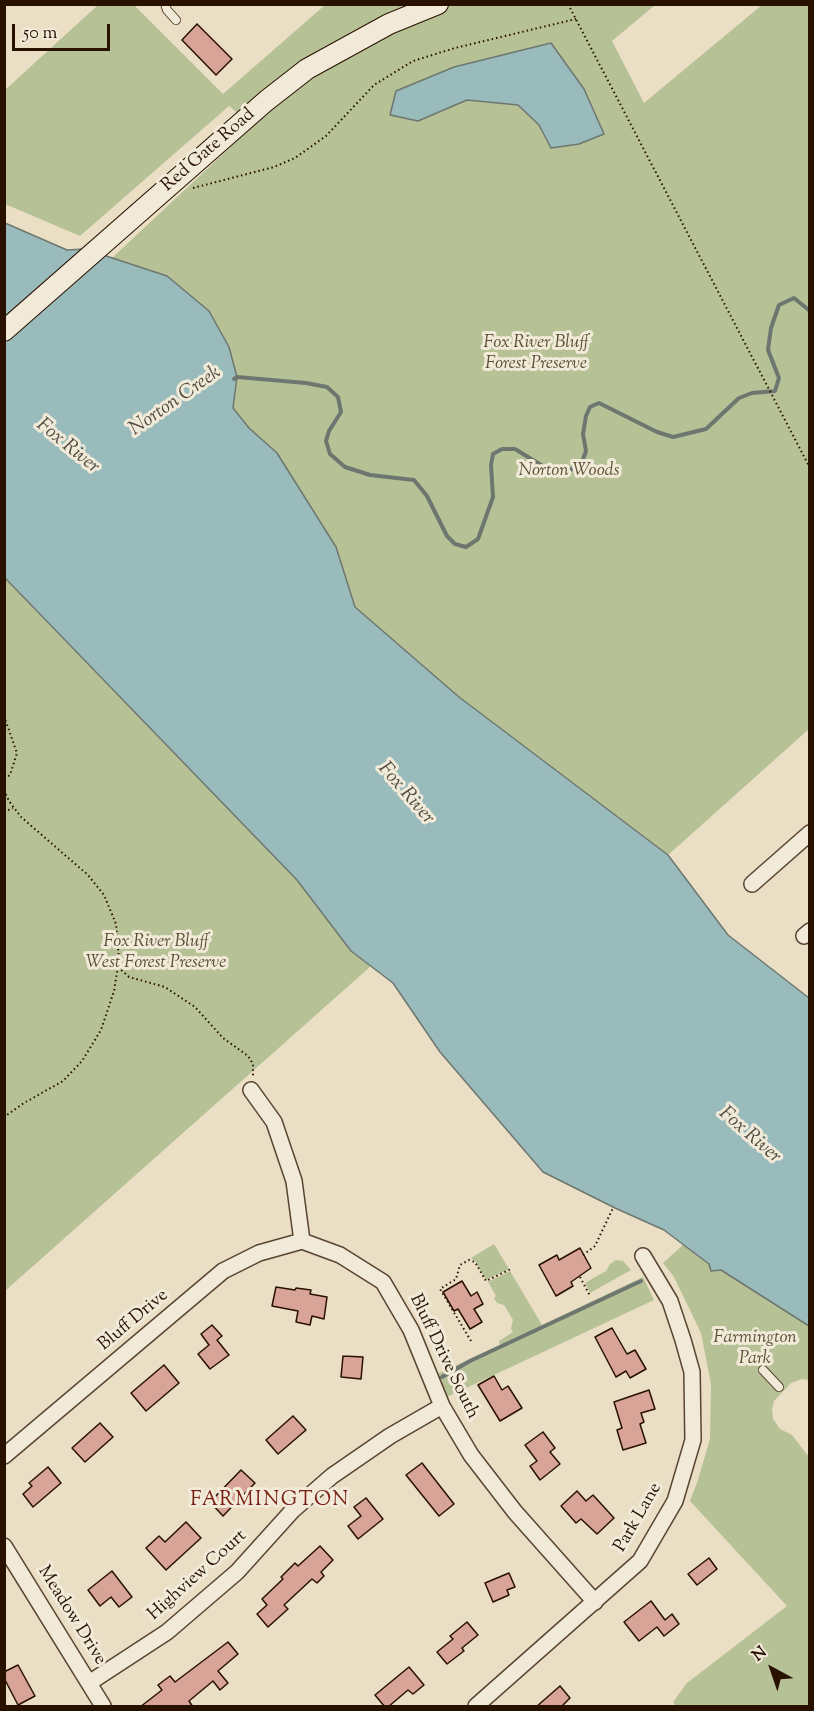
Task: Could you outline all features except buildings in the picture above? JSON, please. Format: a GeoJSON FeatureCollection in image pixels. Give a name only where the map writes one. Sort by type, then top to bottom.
{"type":"FeatureCollection","features":[{"type":"Feature","properties":{"kind":"main road","name":"Red Gate Road"},"geometry":{"type":"LineString","coordinates":[[4,331],[266,101],[307,69],[389,24],[438,4]]}},
{"type":"Feature","properties":{"kind":"street"},"geometry":{"type":"LineString","coordinates":[[752,884],[810,833]]}},
{"type":"Feature","properties":{"kind":"street"},"geometry":{"type":"LineString","coordinates":[[251,1090],[274,1122],[294,1181],[302,1241]]}},
{"type":"Feature","properties":{"kind":"street","name":"Bluff Drive South"},"geometry":{"type":"LineString","coordinates":[[302,1241],[340,1255],[383,1282],[411,1330],[442,1406],[471,1455],[515,1512],[595,1602]]}},
{"type":"Feature","properties":{"kind":"street","name":"Bluff Drive"},"geometry":{"type":"LineString","coordinates":[[4,1456],[223,1271],[259,1253],[302,1241]]}},
{"type":"Feature","properties":{"kind":"street","name":"Park Lane"},"geometry":{"type":"LineString","coordinates":[[476,1707],[640,1561],[675,1501],[693,1440],[692,1372],[670,1301],[643,1256]]}},
{"type":"Feature","properties":{"kind":"street","name":"Highview Court"},"geometry":{"type":"LineString","coordinates":[[89,1683],[167,1632],[237,1572],[293,1510],[332,1476],[390,1436],[442,1406]]}},
{"type":"Feature","properties":{"kind":"street","name":"Meadow Drive"},"geometry":{"type":"LineString","coordinates":[[4,1546],[103,1707]]}},
{"type":"Feature","properties":{"kind":"lane"},"geometry":{"type":"LineString","coordinates":[[165,4],[176,20]]}},
{"type":"Feature","properties":{"kind":"lane"},"geometry":{"type":"LineString","coordinates":[[763,1370],[779,1387]]}},
{"type":"Feature","properties":{"kind":"path"},"geometry":{"type":"LineString","coordinates":[[568,4],[810,468]]}},
{"type":"Feature","properties":{"kind":"path"},"geometry":{"type":"LineString","coordinates":[[191,188],[274,166],[295,158],[326,136],[384,77],[412,61],[455,48],[576,19]]}},
{"type":"Feature","properties":{"kind":"path"},"geometry":{"type":"LineString","coordinates":[[4,716],[17,753],[10,775],[4,779]]}},
{"type":"Feature","properties":{"kind":"path"},"geometry":{"type":"LineString","coordinates":[[4,790],[14,807],[41,835],[88,875],[104,895],[116,924],[118,967],[114,991],[101,1030],[82,1061],[63,1081],[4,1117]]}},
{"type":"Feature","properties":{"kind":"path"},"geometry":{"type":"LineString","coordinates":[[4,812],[14,807]]}},
{"type":"Feature","properties":{"kind":"path"},"geometry":{"type":"LineString","coordinates":[[118,967],[129,977],[165,987],[195,1007],[223,1038],[248,1056],[254,1070],[250,1083],[247,1085],[251,1090]]}},
{"type":"Feature","properties":{"kind":"path"},"geometry":{"type":"LineString","coordinates":[[584,1255],[595,1246],[613,1208]]}},
{"type":"Feature","properties":{"kind":"path"},"geometry":{"type":"LineString","coordinates":[[471,1341],[440,1289],[456,1279],[460,1265],[469,1260],[475,1262],[486,1281],[511,1269]]}},
{"type":"Feature","properties":{"kind":"path"},"geometry":{"type":"LineString","coordinates":[[580,1277],[590,1296]]}},
{"type":"Feature","properties":{"kind":"path"},"geometry":{"type":"LineString","coordinates":[[455,1314],[461,1311]]}},
{"type":"Feature","properties":{"kind":"green space","name":"Fox River Bluff Forest Preserve"},"geometry":{"type":"Polygon","coordinates":[[[98,5],[134,5],[223,94],[325,5],[655,5],[612,41],[644,103],[762,5],[809,5],[809,729],[668,855],[459,697],[355,607],[336,547],[277,453],[249,428],[233,407],[237,377],[229,347],[167,276],[112,258],[253,126],[229,106],[80,236],[5,204],[5,90],[98,5]]]}},
{"type":"Feature","properties":{"kind":"green space","name":"Fox River Bluff West Forest Preserve"},"geometry":{"type":"Polygon","coordinates":[[[4,578],[297,880],[351,951],[371,966],[5,1291],[4,578]]]}},
{"type":"Feature","properties":{"kind":"green space"},"geometry":{"type":"Polygon","coordinates":[[[494,1244],[509,1269],[486,1280],[471,1258],[494,1244]]]}},
{"type":"Feature","properties":{"kind":"green space","name":"Farmington Park"},"geometry":{"type":"Polygon","coordinates":[[[684,1244],[709,1264],[711,1271],[721,1270],[809,1326],[809,1380],[802,1379],[791,1383],[774,1401],[772,1409],[773,1419],[780,1429],[792,1435],[809,1457],[809,1706],[676,1706],[673,1702],[687,1683],[787,1606],[690,1501],[710,1439],[711,1384],[701,1333],[674,1277],[663,1263],[684,1244]]]}},
{"type":"Feature","properties":{"kind":"green space"},"geometry":{"type":"Polygon","coordinates":[[[616,1260],[623,1261],[631,1270],[590,1293],[585,1283],[606,1271],[616,1260]]]}},
{"type":"Feature","properties":{"kind":"green space"},"geometry":{"type":"Polygon","coordinates":[[[510,1271],[542,1325],[643,1277],[654,1300],[447,1397],[437,1374],[500,1345],[499,1341],[513,1332],[511,1329],[513,1320],[504,1305],[497,1303],[494,1298],[496,1296],[488,1282],[510,1271]]]}},
{"type":"Feature","properties":{"kind":"water"},"geometry":{"type":"Polygon","coordinates":[[[551,43],[584,89],[604,134],[579,144],[551,148],[539,125],[518,105],[467,100],[418,121],[390,115],[396,91],[454,67],[551,43]]]}},
{"type":"Feature","properties":{"kind":"water","name":"Fox River"},"geometry":{"type":"Polygon","coordinates":[[[5,223],[67,250],[85,249],[167,276],[209,311],[229,347],[237,377],[233,408],[249,428],[277,453],[336,547],[355,607],[459,697],[668,855],[728,935],[809,998],[809,1326],[721,1270],[711,1271],[709,1264],[664,1230],[543,1172],[440,1052],[393,983],[351,951],[297,880],[5,578],[5,223]]]}},
{"type":"Feature","properties":{"kind":"waterway","name":"Norton Creek"},"geometry":{"type":"LineString","coordinates":[[234,379],[237,377],[327,387],[338,397],[341,412],[329,431],[326,441],[330,454],[345,467],[370,475],[414,480],[427,496],[447,536],[455,544],[466,547],[478,539],[493,497],[491,465],[493,454],[502,449],[515,449],[546,468],[563,475],[582,462],[586,451],[583,434],[586,416],[590,407],[599,403],[657,432],[673,437],[706,429],[739,398],[752,393],[775,391],[779,378],[768,350],[771,328],[779,305],[794,298],[810,311]]}},
{"type":"Feature","properties":{"kind":"waterway"},"geometry":{"type":"LineString","coordinates":[[442,1377],[470,1361],[641,1281]]}},
{"type":"Feature","properties":{"kind":"district","name":"FARMINGTON"},"geometry":{"type":"Point","coordinates":[270,1502]}},
{"type":"Feature","properties":{"kind":"park label","name":"Norton Woods"},"geometry":{"type":"Point","coordinates":[569,472]}}]}
